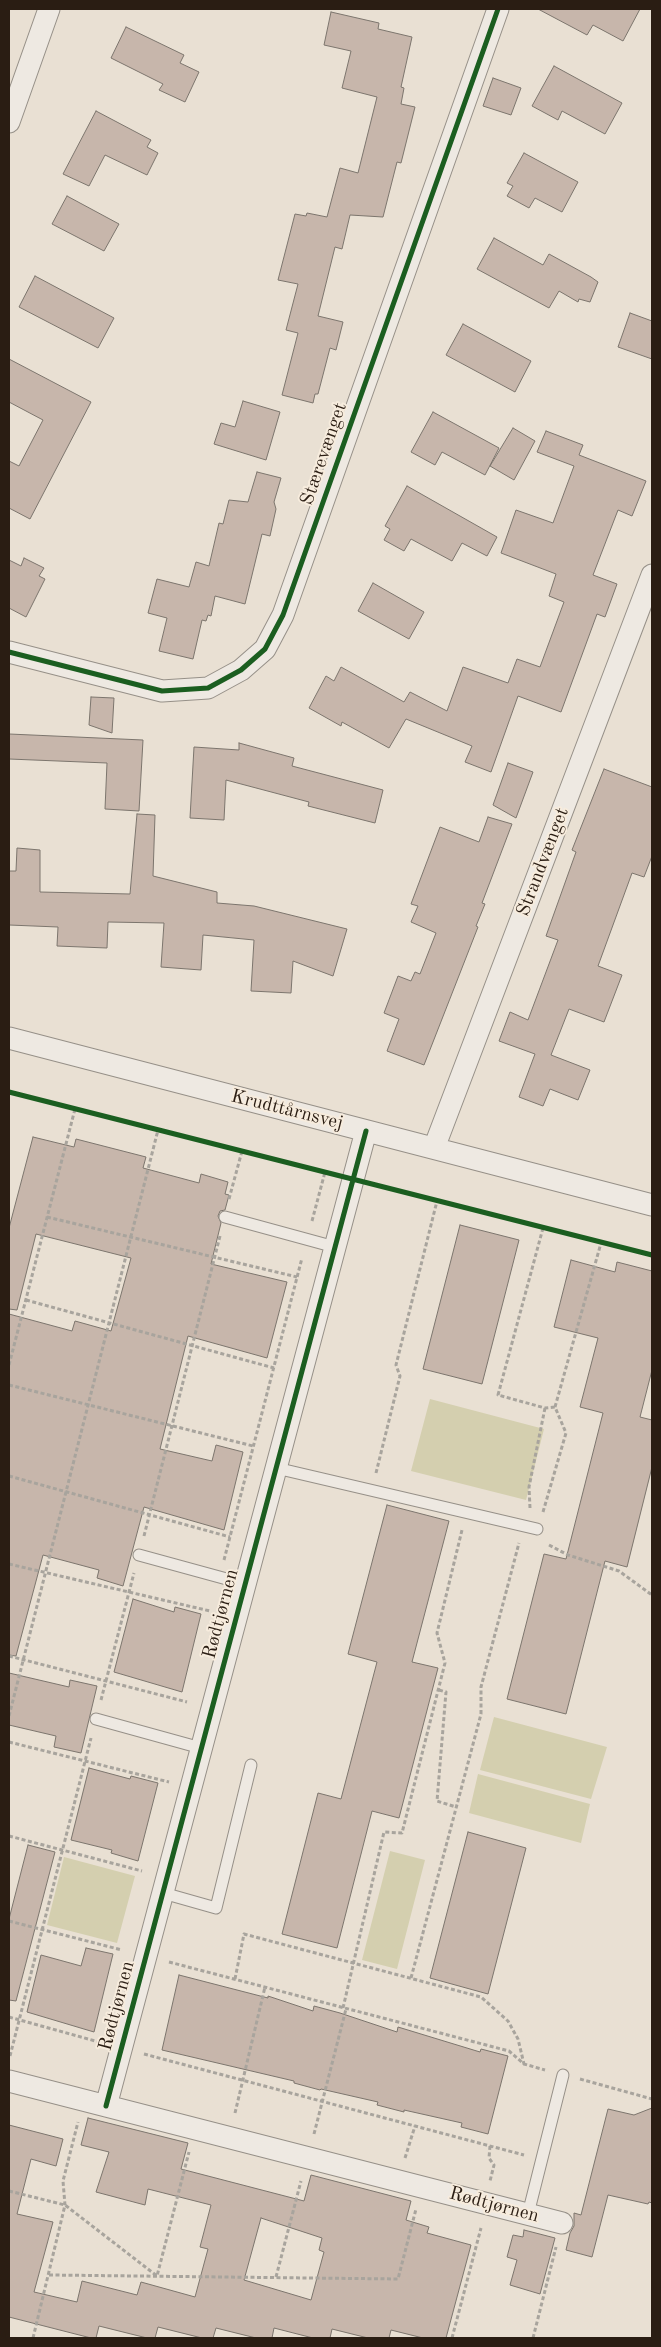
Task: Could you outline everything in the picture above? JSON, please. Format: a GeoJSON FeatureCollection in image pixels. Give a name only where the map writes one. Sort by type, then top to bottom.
{"type":"FeatureCollection","features":[{"type":"Feature","properties":{"kind":"street"},"geometry":{"type":"LineString","coordinates":[[9,122],[14,93],[49,9]]}},
{"type":"Feature","properties":{"kind":"street","name":"Stærevænget"},"geometry":{"type":"LineString","coordinates":[[9,652],[162,691],[208,688],[241,670],[265,649],[283,615],[498,9]]}},
{"type":"Feature","properties":{"kind":"street","name":"Strandvænget"},"geometry":{"type":"LineString","coordinates":[[434,1148],[652,575]]}},
{"type":"Feature","properties":{"kind":"street","name":"Krudttårnsvej"},"geometry":{"type":"LineString","coordinates":[[9,1038],[652,1205]]}},
{"type":"Feature","properties":{"kind":"street","name":"Rødtjørnen"},"geometry":{"type":"LineString","coordinates":[[106,2106],[366,1131]]}},
{"type":"Feature","properties":{"kind":"street","name":"Rødtjørnen"},"geometry":{"type":"LineString","coordinates":[[9,2081],[562,2223]]}},
{"type":"Feature","properties":{"kind":"lane"},"geometry":{"type":"LineString","coordinates":[[225,1217],[335,1247]]}},
{"type":"Feature","properties":{"kind":"lane"},"geometry":{"type":"LineString","coordinates":[[278,1460],[371,1490],[526,1526],[536,1534]]}},
{"type":"Feature","properties":{"kind":"lane"},"geometry":{"type":"LineString","coordinates":[[139,1555],[245,1584]]}},
{"type":"Feature","properties":{"kind":"lane"},"geometry":{"type":"LineString","coordinates":[[96,1719],[202,1748]]}},
{"type":"Feature","properties":{"kind":"lane"},"geometry":{"type":"LineString","coordinates":[[163,1894],[216,1908],[251,1765]]}},
{"type":"Feature","properties":{"kind":"lane"},"geometry":{"type":"LineString","coordinates":[[528,2214],[563,2075]]}},
{"type":"Feature","properties":{"kind":"path"},"geometry":{"type":"LineString","coordinates":[[66,1107],[84,1111]]}},
{"type":"Feature","properties":{"kind":"path"},"geometry":{"type":"LineString","coordinates":[[9,1365],[75,1109]]}},
{"type":"Feature","properties":{"kind":"path"},"geometry":{"type":"LineString","coordinates":[[149,1128],[167,1132]]}},
{"type":"Feature","properties":{"kind":"path"},"geometry":{"type":"LineString","coordinates":[[9,1716],[158,1130]]}},
{"type":"Feature","properties":{"kind":"path"},"geometry":{"type":"LineString","coordinates":[[232,1149],[251,1153]]}},
{"type":"Feature","properties":{"kind":"path"},"geometry":{"type":"LineString","coordinates":[[9,2060],[84,1761],[139,1555],[242,1151]]}},
{"type":"Feature","properties":{"kind":"path"},"geometry":{"type":"LineString","coordinates":[[315,1170],[353,1180]]}},
{"type":"Feature","properties":{"kind":"path"},"geometry":{"type":"LineString","coordinates":[[428,1198],[447,1203]]}},
{"type":"Feature","properties":{"kind":"path"},"geometry":{"type":"LineString","coordinates":[[371,1490],[400,1376],[396,1365],[437,1201]]}},
{"type":"Feature","properties":{"kind":"path"},"geometry":{"type":"LineString","coordinates":[[47,1217],[297,1277]]}},
{"type":"Feature","properties":{"kind":"path"},"geometry":{"type":"LineString","coordinates":[[533,1225],[551,1230]]}},
{"type":"Feature","properties":{"kind":"path"},"geometry":{"type":"LineString","coordinates":[[543,1228],[498,1395],[545,1408],[555,1407]]}},
{"type":"Feature","properties":{"kind":"path"},"geometry":{"type":"LineString","coordinates":[[593,1240],[610,1245]]}},
{"type":"Feature","properties":{"kind":"path"},"geometry":{"type":"LineString","coordinates":[[536,1534],[566,1434],[555,1407],[602,1243]]}},
{"type":"Feature","properties":{"kind":"path"},"geometry":{"type":"LineString","coordinates":[[26,1300],[274,1368]]}},
{"type":"Feature","properties":{"kind":"path"},"geometry":{"type":"LineString","coordinates":[[9,1384],[172,1426],[278,1460]]}},
{"type":"Feature","properties":{"kind":"path"},"geometry":{"type":"LineString","coordinates":[[526,1526],[531,1504],[529,1487],[545,1408]]}},
{"type":"Feature","properties":{"kind":"path"},"geometry":{"type":"LineString","coordinates":[[9,1476],[230,1537]]}},
{"type":"Feature","properties":{"kind":"path"},"geometry":{"type":"LineString","coordinates":[[276,2278],[322,2101],[384,1832],[402,1833],[439,1690],[445,1663],[438,1633],[466,1513]]}},
{"type":"Feature","properties":{"kind":"path"},"geometry":{"type":"LineString","coordinates":[[411,1978],[481,1714],[481,1686],[521,1536],[536,1534],[568,1555],[619,1571],[652,1595]]}},
{"type":"Feature","properties":{"kind":"path"},"geometry":{"type":"LineString","coordinates":[[9,1564],[44,1574],[210,1611]]}},
{"type":"Feature","properties":{"kind":"path"},"geometry":{"type":"LineString","coordinates":[[9,1656],[187,1702]]}},
{"type":"Feature","properties":{"kind":"path"},"geometry":{"type":"LineString","coordinates":[[439,1690],[446,1692],[437,1801],[456,1807]]}},
{"type":"Feature","properties":{"kind":"path"},"geometry":{"type":"LineString","coordinates":[[9,1742],[191,1788]]}},
{"type":"Feature","properties":{"kind":"path"},"geometry":{"type":"LineString","coordinates":[[9,1836],[142,1871]]}},
{"type":"Feature","properties":{"kind":"path"},"geometry":{"type":"LineString","coordinates":[[9,1921],[509,2051]]}},
{"type":"Feature","properties":{"kind":"path"},"geometry":{"type":"LineString","coordinates":[[235,1979],[244,1934],[481,1997],[508,2020],[518,2039],[524,2064]]}},
{"type":"Feature","properties":{"kind":"path"},"geometry":{"type":"LineString","coordinates":[[229,2137],[265,1987]]}},
{"type":"Feature","properties":{"kind":"path"},"geometry":{"type":"LineString","coordinates":[[9,2017],[542,2160]]}},
{"type":"Feature","properties":{"kind":"path"},"geometry":{"type":"LineString","coordinates":[[398,2180],[415,2126]]}},
{"type":"Feature","properties":{"kind":"path"},"geometry":{"type":"LineString","coordinates":[[157,2276],[196,2129]]}},
{"type":"Feature","properties":{"kind":"path"},"geometry":{"type":"LineString","coordinates":[[452,2338],[494,2165],[489,2158],[490,2146]]}},
{"type":"Feature","properties":{"kind":"path"},"geometry":{"type":"LineString","coordinates":[[49,2274],[398,2278],[422,2187]]}},
{"type":"Feature","properties":{"kind":"path"},"geometry":{"type":"LineString","coordinates":[[9,2191],[65,2205],[157,2276]]}},
{"type":"Feature","properties":{"kind":"path"},"geometry":{"type":"LineString","coordinates":[[533,2338],[562,2223]]}},
{"type":"Feature","properties":{"kind":"shaded area"},"geometry":{"type":"Polygon","coordinates":[[[430,1399],[544,1429],[526,1500],[411,1471],[430,1399]]]}},
{"type":"Feature","properties":{"kind":"shaded area"},"geometry":{"type":"Polygon","coordinates":[[[494,1717],[607,1747],[591,1799],[480,1770],[494,1717]]]}},
{"type":"Feature","properties":{"kind":"shaded area"},"geometry":{"type":"Polygon","coordinates":[[[478,1774],[590,1804],[581,1843],[469,1813],[478,1774]]]}},
{"type":"Feature","properties":{"kind":"shaded area"},"geometry":{"type":"Polygon","coordinates":[[[390,1851],[425,1860],[397,1969],[362,1960],[390,1851]]]}},
{"type":"Feature","properties":{"kind":"shaded area"},"geometry":{"type":"Polygon","coordinates":[[[64,1857],[135,1876],[117,1943],[47,1925],[64,1857]]]}},
{"type":"Feature","properties":{"kind":"building"},"geometry":{"type":"Polygon","coordinates":[[[538,9],[640,9],[623,41],[593,25],[587,35],[538,9]]]}},
{"type":"Feature","properties":{"kind":"building"},"geometry":{"type":"Polygon","coordinates":[[[331,12],[379,23],[378,29],[412,37],[401,87],[404,88],[401,104],[415,107],[401,163],[397,162],[383,217],[350,215],[342,249],[335,247],[318,316],[343,322],[336,350],[330,348],[318,394],[315,394],[313,403],[282,395],[298,333],[286,330],[298,284],[278,280],[295,214],[306,216],[307,213],[327,217],[340,168],[358,173],[377,97],[342,88],[351,51],[324,45],[331,12]]]}},
{"type":"Feature","properties":{"kind":"building"},"geometry":{"type":"Polygon","coordinates":[[[126,27],[184,55],[180,63],[199,72],[185,102],[159,90],[163,84],[111,58],[126,27]]]}},
{"type":"Feature","properties":{"kind":"building"},"geometry":{"type":"Polygon","coordinates":[[[554,66],[622,103],[605,134],[562,111],[558,120],[532,106],[554,66]]]}},
{"type":"Feature","properties":{"kind":"building"},"geometry":{"type":"Polygon","coordinates":[[[493,78],[521,88],[511,115],[483,106],[493,78]]]}},
{"type":"Feature","properties":{"kind":"building"},"geometry":{"type":"Polygon","coordinates":[[[96,111],[151,140],[147,147],[158,153],[147,175],[105,155],[89,186],[63,174],[96,111]]]}},
{"type":"Feature","properties":{"kind":"building"},"geometry":{"type":"Polygon","coordinates":[[[524,153],[578,182],[562,212],[535,198],[529,208],[507,196],[513,186],[507,183],[524,153]]]}},
{"type":"Feature","properties":{"kind":"building"},"geometry":{"type":"Polygon","coordinates":[[[67,196],[119,224],[104,251],[52,224],[67,196]]]}},
{"type":"Feature","properties":{"kind":"building"},"geometry":{"type":"Polygon","coordinates":[[[494,238],[543,265],[549,254],[591,277],[598,282],[590,302],[579,299],[578,302],[559,291],[549,308],[477,269],[494,238]]]}},
{"type":"Feature","properties":{"kind":"building"},"geometry":{"type":"Polygon","coordinates":[[[35,276],[114,318],[98,348],[19,307],[35,276]]]}},
{"type":"Feature","properties":{"kind":"building"},"geometry":{"type":"Polygon","coordinates":[[[630,313],[652,321],[652,359],[618,347],[630,313]]]}},
{"type":"Feature","properties":{"kind":"building"},"geometry":{"type":"Polygon","coordinates":[[[463,324],[531,361],[515,392],[446,355],[463,324]]]}},
{"type":"Feature","properties":{"kind":"building"},"geometry":{"type":"Polygon","coordinates":[[[9,359],[91,402],[30,519],[9,508],[9,461],[19,466],[43,420],[9,402],[9,359]]]}},
{"type":"Feature","properties":{"kind":"building"},"geometry":{"type":"Polygon","coordinates":[[[243,401],[280,412],[266,460],[214,444],[221,423],[235,427],[243,401]]]}},
{"type":"Feature","properties":{"kind":"building"},"geometry":{"type":"Polygon","coordinates":[[[433,412],[499,448],[485,475],[442,452],[435,465],[411,452],[433,412]]]}},
{"type":"Feature","properties":{"kind":"building"},"geometry":{"type":"Polygon","coordinates":[[[513,428],[535,441],[514,480],[490,466],[513,428]]]}},
{"type":"Feature","properties":{"kind":"building"},"geometry":{"type":"Polygon","coordinates":[[[546,431],[583,445],[579,455],[646,481],[632,516],[618,510],[593,575],[617,584],[605,617],[597,614],[561,712],[518,696],[491,772],[465,762],[472,746],[406,719],[389,748],[342,722],[341,726],[309,708],[326,676],[334,681],[341,667],[404,702],[410,692],[447,711],[463,667],[508,683],[517,659],[540,667],[564,602],[549,596],[556,574],[501,553],[516,510],[553,523],[574,466],[537,452],[546,431]]]}},
{"type":"Feature","properties":{"kind":"building"},"geometry":{"type":"Polygon","coordinates":[[[257,472],[281,478],[274,502],[276,509],[270,536],[262,534],[245,604],[215,596],[211,616],[208,615],[206,621],[202,620],[193,659],[159,651],[167,618],[148,613],[157,579],[189,587],[196,562],[209,566],[219,523],[223,524],[229,500],[248,502],[257,472]]]}},
{"type":"Feature","properties":{"kind":"building"},"geometry":{"type":"Polygon","coordinates":[[[407,486],[497,537],[487,556],[462,543],[452,561],[411,539],[404,551],[384,540],[390,529],[385,526],[407,486]]]}},
{"type":"Feature","properties":{"kind":"building"},"geometry":{"type":"Polygon","coordinates":[[[24,558],[44,568],[39,576],[45,579],[26,617],[9,608],[9,560],[21,566],[24,558]]]}},
{"type":"Feature","properties":{"kind":"building"},"geometry":{"type":"Polygon","coordinates":[[[373,583],[424,612],[409,639],[358,611],[373,583]]]}},
{"type":"Feature","properties":{"kind":"building"},"geometry":{"type":"Polygon","coordinates":[[[91,697],[114,698],[112,733],[89,725],[91,697]]]}},
{"type":"Feature","properties":{"kind":"building"},"geometry":{"type":"Polygon","coordinates":[[[9,734],[143,740],[139,811],[105,809],[107,763],[9,759],[9,734]]]}},
{"type":"Feature","properties":{"kind":"building"},"geometry":{"type":"Polygon","coordinates":[[[239,743],[294,758],[292,766],[383,790],[375,823],[308,806],[309,802],[226,780],[224,820],[190,818],[194,747],[239,750],[239,743]]]}},
{"type":"Feature","properties":{"kind":"building"},"geometry":{"type":"Polygon","coordinates":[[[508,763],[533,772],[516,818],[493,805],[508,763]]]}},
{"type":"Feature","properties":{"kind":"building"},"geometry":{"type":"Polygon","coordinates":[[[604,769],[652,787],[652,856],[644,877],[632,873],[598,966],[622,975],[604,1022],[569,1009],[551,1055],[590,1070],[578,1100],[550,1089],[543,1106],[519,1097],[535,1054],[499,1041],[510,1012],[528,1020],[558,940],[546,936],[576,852],[572,850],[604,769]]]}},
{"type":"Feature","properties":{"kind":"building"},"geometry":{"type":"Polygon","coordinates":[[[137,814],[155,815],[153,876],[217,892],[217,903],[254,906],[347,929],[333,976],[293,961],[291,993],[251,991],[254,940],[203,935],[201,970],[161,967],[164,923],[108,922],[107,948],[57,946],[58,927],[9,925],[9,871],[16,871],[17,848],[40,850],[40,892],[130,894],[137,814]]]}},
{"type":"Feature","properties":{"kind":"building"},"geometry":{"type":"Polygon","coordinates":[[[488,817],[512,824],[482,903],[485,904],[476,926],[478,927],[424,1065],[387,1051],[399,1019],[384,1013],[398,976],[411,981],[415,972],[420,974],[436,933],[411,922],[418,906],[411,904],[440,827],[479,842],[488,817]]]}},
{"type":"Feature","properties":{"kind":"building"},"geometry":{"type":"Polygon","coordinates":[[[33,1137],[74,1147],[76,1139],[146,1157],[143,1168],[199,1183],[201,1174],[228,1182],[225,1194],[229,1195],[225,1210],[220,1211],[218,1216],[221,1223],[211,1264],[287,1282],[267,1358],[188,1336],[160,1449],[212,1461],[216,1445],[243,1452],[224,1530],[144,1507],[123,1586],[97,1578],[99,1570],[43,1555],[16,1656],[9,1655],[9,1314],[72,1331],[75,1321],[111,1331],[131,1258],[36,1234],[17,1310],[9,1309],[9,1228],[33,1137]]]}},
{"type":"Feature","properties":{"kind":"building"},"geometry":{"type":"Polygon","coordinates":[[[460,1225],[519,1240],[482,1384],[423,1369],[460,1225]]]}},
{"type":"Feature","properties":{"kind":"building"},"geometry":{"type":"Polygon","coordinates":[[[571,1260],[615,1272],[617,1262],[652,1271],[652,1370],[640,1417],[652,1420],[652,1467],[627,1567],[605,1561],[566,1714],[507,1699],[544,1554],[566,1559],[603,1413],[580,1407],[598,1338],[554,1327],[571,1260]]]}},
{"type":"Feature","properties":{"kind":"building"},"geometry":{"type":"Polygon","coordinates":[[[387,1505],[449,1521],[412,1662],[438,1668],[399,1818],[372,1811],[337,1948],[282,1934],[318,1793],[341,1799],[377,1662],[348,1654],[387,1505]]]}},
{"type":"Feature","properties":{"kind":"building"},"geometry":{"type":"Polygon","coordinates":[[[133,1599],[174,1612],[175,1607],[201,1614],[182,1692],[114,1672],[133,1599]]]}},
{"type":"Feature","properties":{"kind":"building"},"geometry":{"type":"Polygon","coordinates":[[[9,1673],[69,1687],[70,1680],[97,1686],[81,1753],[54,1747],[56,1736],[9,1725],[9,1673]]]}},
{"type":"Feature","properties":{"kind":"building"},"geometry":{"type":"Polygon","coordinates":[[[89,1768],[130,1779],[131,1776],[158,1783],[138,1861],[111,1853],[112,1850],[71,1840],[89,1768]]]}},
{"type":"Feature","properties":{"kind":"building"},"geometry":{"type":"Polygon","coordinates":[[[468,1832],[526,1848],[488,1994],[430,1978],[468,1832]]]}},
{"type":"Feature","properties":{"kind":"building"},"geometry":{"type":"Polygon","coordinates":[[[28,1845],[55,1852],[16,2001],[9,2000],[9,1919],[28,1845]]]}},
{"type":"Feature","properties":{"kind":"building"},"geometry":{"type":"Polygon","coordinates":[[[86,1948],[113,1954],[94,2032],[27,2012],[41,1955],[81,1966],[86,1948]]]}},
{"type":"Feature","properties":{"kind":"building"},"geometry":{"type":"Polygon","coordinates":[[[179,1975],[268,1998],[268,1996],[313,2011],[314,2006],[397,2032],[398,2027],[480,2052],[481,2049],[508,2056],[488,2134],[461,2127],[462,2123],[404,2110],[404,2112],[377,2105],[378,2102],[320,2090],[294,2083],[294,2081],[162,2050],[179,1975]]]}},
{"type":"Feature","properties":{"kind":"building"},"geometry":{"type":"Polygon","coordinates":[[[652,2108],[652,2203],[649,2202],[648,2204],[608,2195],[592,2257],[566,2250],[570,2233],[574,2226],[574,2213],[581,2215],[608,2109],[634,2115],[652,2108]]]}},
{"type":"Feature","properties":{"kind":"building"},"geometry":{"type":"Polygon","coordinates":[[[88,2118],[188,2143],[181,2169],[304,2201],[311,2175],[411,2201],[406,2220],[429,2227],[427,2233],[471,2245],[446,2338],[423,2338],[391,2330],[389,2338],[368,2338],[332,2329],[330,2338],[313,2338],[274,2328],[272,2338],[256,2338],[216,2328],[213,2338],[202,2338],[158,2327],[155,2338],[147,2338],[99,2326],[96,2338],[91,2338],[9,2317],[9,2125],[63,2139],[56,2166],[31,2159],[17,2214],[53,2222],[34,2292],[77,2302],[82,2281],[137,2295],[141,2282],[195,2297],[208,2249],[200,2247],[211,2205],[148,2189],[145,2205],[96,2192],[109,2152],[81,2145],[88,2118]],[[261,2218],[244,2280],[311,2300],[324,2252],[319,2250],[322,2238],[261,2218]]]}},
{"type":"Feature","properties":{"kind":"building"},"geometry":{"type":"Polygon","coordinates":[[[524,2230],[555,2238],[540,2294],[510,2285],[517,2260],[507,2257],[513,2235],[523,2237],[524,2230]]]}},
{"type":"Feature","properties":{"kind":"cycle path"},"geometry":{"type":"LineString","coordinates":[[9,652],[162,691],[208,688],[241,670],[265,649],[283,615],[498,9]]}},
{"type":"Feature","properties":{"kind":"cycle path"},"geometry":{"type":"LineString","coordinates":[[9,1092],[652,1255]]}},
{"type":"Feature","properties":{"kind":"cycle path"},"geometry":{"type":"LineString","coordinates":[[106,2106],[366,1131]]}}]}
